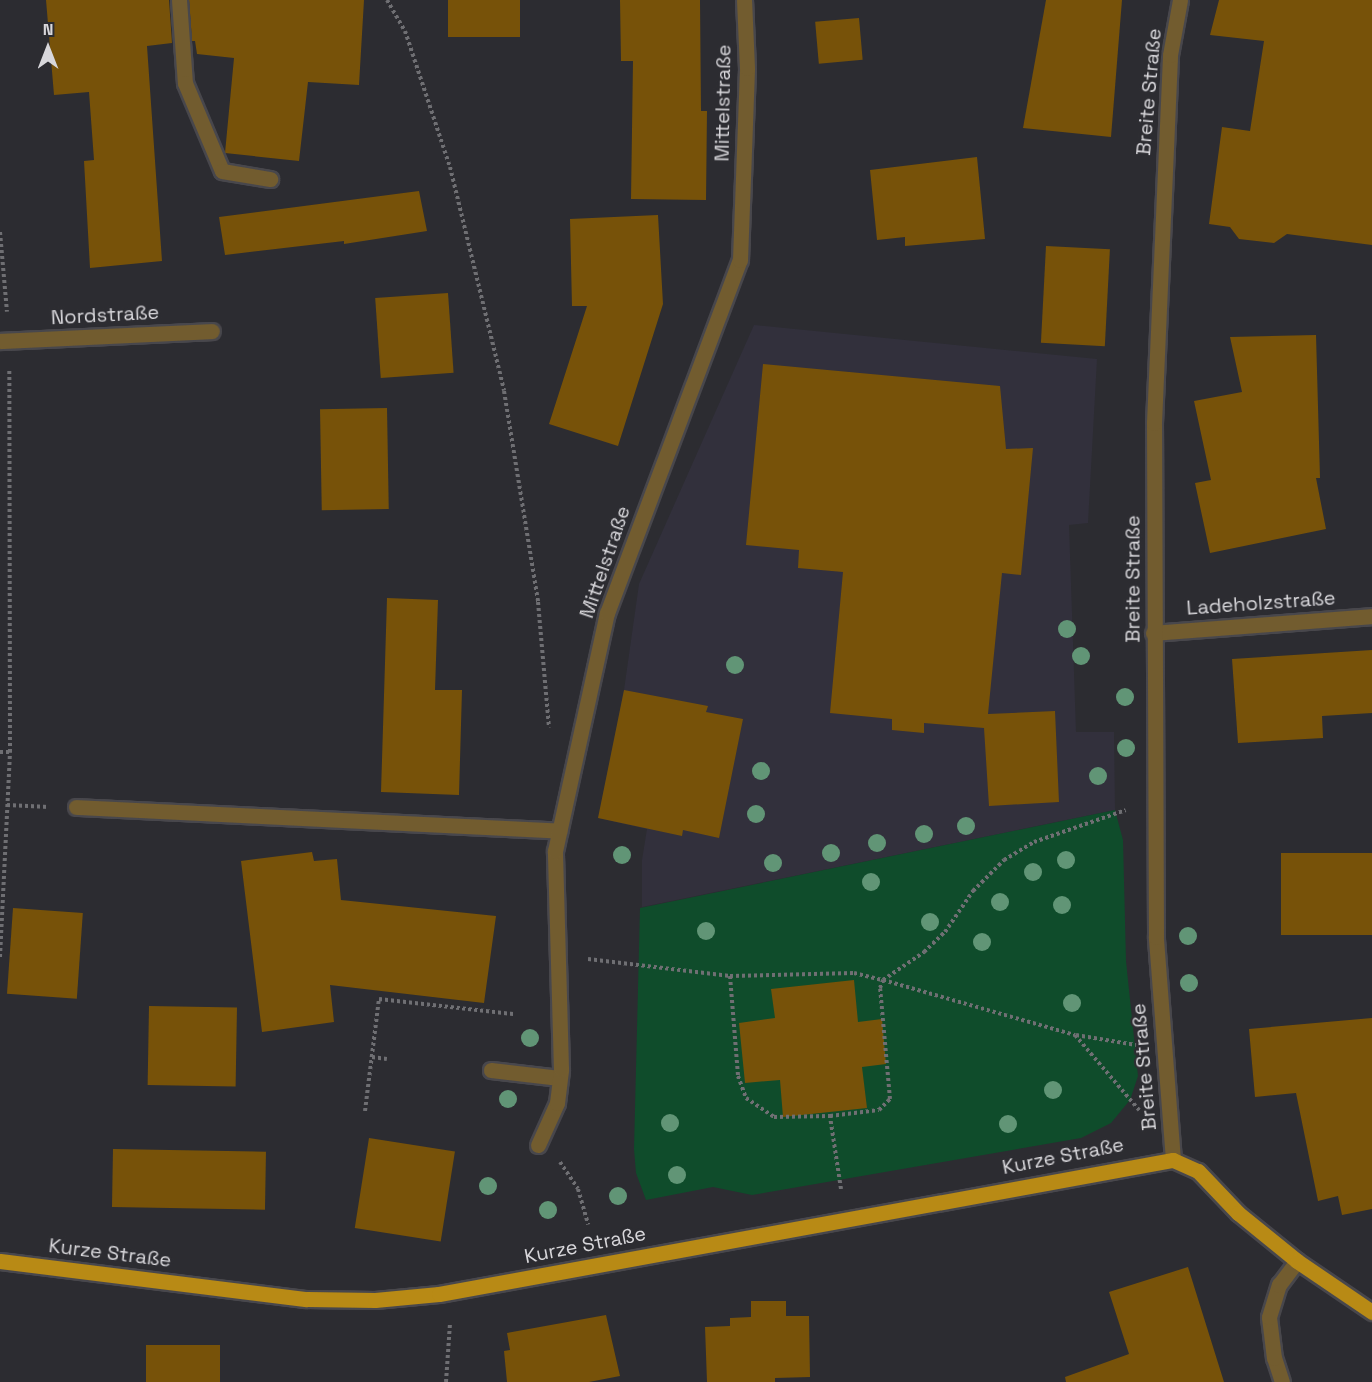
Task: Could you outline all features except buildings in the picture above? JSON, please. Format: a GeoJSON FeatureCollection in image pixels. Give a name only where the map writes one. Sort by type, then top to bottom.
{"type":"FeatureCollection","features":[{"type":"Feature","properties":{"kind":"main road","name":"Kurze Straße"},"geometry":{"type":"LineString","coordinates":[[0,1260],[307,1299],[396,1298],[439,1294],[1153,1160],[1173,1160]]}},
{"type":"Feature","properties":{"kind":"main road"},"geometry":{"type":"LineString","coordinates":[[1173,1160],[1198,1171],[1238,1213],[1297,1261],[1372,1312]]}},
{"type":"Feature","properties":{"kind":"street"},"geometry":{"type":"LineString","coordinates":[[179,0],[185,83],[222,171],[270,178]]}},
{"type":"Feature","properties":{"kind":"street","name":"Mittelstraße"},"geometry":{"type":"LineString","coordinates":[[538,1145],[557,1103],[560,1078],[558,956],[553,874],[558,831],[607,613],[740,260],[747,68],[744,0]]}},
{"type":"Feature","properties":{"kind":"street","name":"Breite Straße"},"geometry":{"type":"LineString","coordinates":[[1173,1160],[1155,937],[1153,633],[1160,234],[1170,55],[1180,0]]}},
{"type":"Feature","properties":{"kind":"street","name":"Nordstraße"},"geometry":{"type":"LineString","coordinates":[[5,341],[212,331]]}},
{"type":"Feature","properties":{"kind":"street","name":"Ladeholzstraße"},"geometry":{"type":"LineString","coordinates":[[1153,633],[1372,616]]}},
{"type":"Feature","properties":{"kind":"street"},"geometry":{"type":"LineString","coordinates":[[76,807],[558,831]]}},
{"type":"Feature","properties":{"kind":"street"},"geometry":{"type":"LineString","coordinates":[[491,1070],[560,1078]]}},
{"type":"Feature","properties":{"kind":"street"},"geometry":{"type":"LineString","coordinates":[[1282,1382],[1274,1358],[1269,1317],[1279,1285],[1297,1261]]}},
{"type":"Feature","properties":{"kind":"path"},"geometry":{"type":"LineString","coordinates":[[387,0],[405,31],[450,166],[504,391],[538,602],[550,739]]}},
{"type":"Feature","properties":{"kind":"path"},"geometry":{"type":"LineString","coordinates":[[0,232],[5,341],[10,752],[0,957]]}},
{"type":"Feature","properties":{"kind":"path"},"geometry":{"type":"LineString","coordinates":[[0,752],[10,752]]}},
{"type":"Feature","properties":{"kind":"path"},"geometry":{"type":"LineString","coordinates":[[7,805],[76,807]]}},
{"type":"Feature","properties":{"kind":"path"},"geometry":{"type":"LineString","coordinates":[[730,976],[738,1076],[746,1098],[774,1117],[830,1116],[879,1110],[890,1099],[880,988],[883,980],[945,932],[973,891],[1004,860],[1034,842],[1127,810]]}},
{"type":"Feature","properties":{"kind":"path"},"geometry":{"type":"LineString","coordinates":[[558,956],[730,976],[854,973],[1075,1035],[1134,1045],[1162,1043]]}},
{"type":"Feature","properties":{"kind":"path"},"geometry":{"type":"LineString","coordinates":[[365,1111],[379,999],[513,1014]]}},
{"type":"Feature","properties":{"kind":"path"},"geometry":{"type":"LineString","coordinates":[[1075,1035],[1139,1111]]}},
{"type":"Feature","properties":{"kind":"path"},"geometry":{"type":"LineString","coordinates":[[372,1057],[387,1059]]}},
{"type":"Feature","properties":{"kind":"path"},"geometry":{"type":"LineString","coordinates":[[830,1116],[841,1189]]}},
{"type":"Feature","properties":{"kind":"path"},"geometry":{"type":"LineString","coordinates":[[538,1145],[551,1153],[573,1180],[588,1225]]}},
{"type":"Feature","properties":{"kind":"path"},"geometry":{"type":"LineString","coordinates":[[446,1382],[450,1320]]}},
{"type":"Feature","properties":{"kind":"shaded area"},"geometry":{"type":"Polygon","coordinates":[[[754,325],[1097,359],[1088,523],[1069,525],[1076,732],[1114,732],[1115,810],[642,907],[642,860],[647,829],[598,818],[624,690],[639,584],[754,325]]]}},
{"type":"Feature","properties":{"kind":"green space"},"geometry":{"type":"Polygon","coordinates":[[[1115,810],[1123,840],[1126,961],[1138,1076],[1130,1100],[1111,1123],[1081,1138],[752,1195],[713,1187],[646,1200],[636,1173],[634,1149],[640,908],[1115,810]]]}}]}
